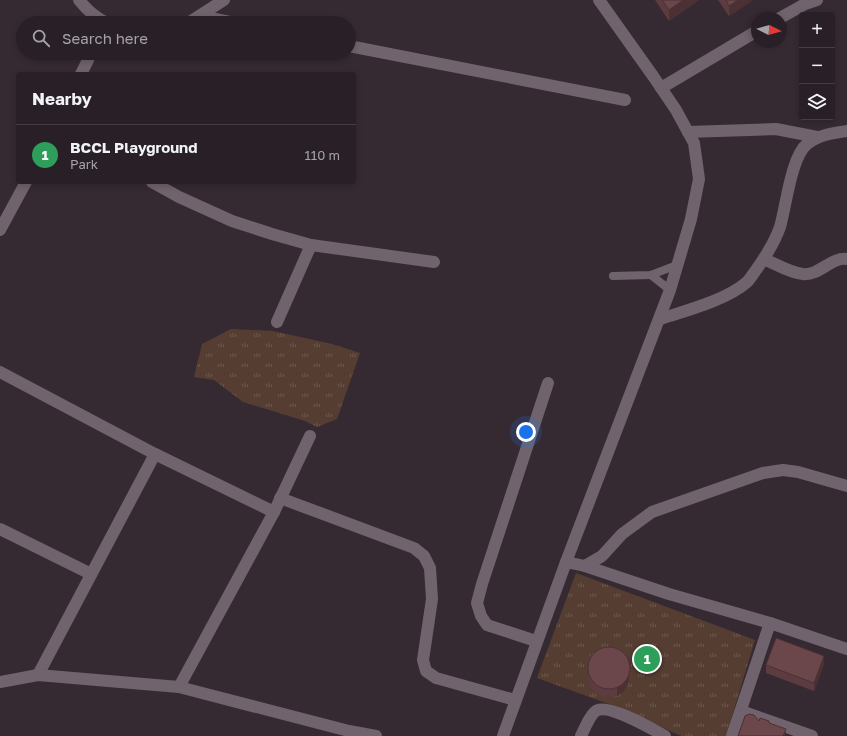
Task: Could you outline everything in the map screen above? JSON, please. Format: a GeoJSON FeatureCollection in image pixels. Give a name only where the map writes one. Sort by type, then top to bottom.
{"type":"FeatureCollection","features":[{"type":"Feature","properties":{"kind":"street"},"geometry":{"type":"LineString","coordinates":[[79,0],[94,16]]}},
{"type":"Feature","properties":{"kind":"street"},"geometry":{"type":"LineString","coordinates":[[200,16],[224,0]]}},
{"type":"Feature","properties":{"kind":"street"},"geometry":{"type":"LineString","coordinates":[[503,736],[536,641],[660,319],[691,219],[699,180],[694,143],[676,110],[599,0]]}},
{"type":"Feature","properties":{"kind":"street"},"geometry":{"type":"LineString","coordinates":[[787,14],[806,2],[817,0]]}},
{"type":"Feature","properties":{"kind":"street"},"geometry":{"type":"LineString","coordinates":[[661,88],[751,36]]}},
{"type":"Feature","properties":{"kind":"street"},"geometry":{"type":"LineString","coordinates":[[356,47],[625,100]]}},
{"type":"Feature","properties":{"kind":"street"},"geometry":{"type":"LineString","coordinates":[[82,72],[88,60]]}},
{"type":"Feature","properties":{"kind":"street"},"geometry":{"type":"LineString","coordinates":[[688,132],[776,129],[817,137],[847,131]]}},
{"type":"Feature","properties":{"kind":"street"},"geometry":{"type":"LineString","coordinates":[[660,319],[700,306],[730,293],[747,282],[772,248],[780,227],[788,191],[799,154],[806,145],[817,137]]}},
{"type":"Feature","properties":{"kind":"street"},"geometry":{"type":"LineString","coordinates":[[0,230],[25,184]]}},
{"type":"Feature","properties":{"kind":"street"},"geometry":{"type":"LineString","coordinates":[[156,184],[179,197],[232,221],[311,245],[434,262]]}},
{"type":"Feature","properties":{"kind":"street"},"geometry":{"type":"LineString","coordinates":[[277,322],[311,245]]}},
{"type":"Feature","properties":{"kind":"street"},"geometry":{"type":"LineString","coordinates":[[764,259],[804,274],[812,273],[841,258],[847,259]]}},
{"type":"Feature","properties":{"kind":"street"},"geometry":{"type":"LineString","coordinates":[[0,372],[155,454],[274,512]]}},
{"type":"Feature","properties":{"kind":"street"},"geometry":{"type":"LineString","coordinates":[[536,641],[487,625],[480,616],[477,603],[548,383]]}},
{"type":"Feature","properties":{"kind":"street"},"geometry":{"type":"LineString","coordinates":[[179,687],[274,512],[310,436]]}},
{"type":"Feature","properties":{"kind":"street"},"geometry":{"type":"LineString","coordinates":[[38,675],[155,454]]}},
{"type":"Feature","properties":{"kind":"street"},"geometry":{"type":"LineString","coordinates":[[584,566],[602,556],[622,534],[652,512],[763,473],[783,470],[798,472],[847,486]]}},
{"type":"Feature","properties":{"kind":"street"},"geometry":{"type":"LineString","coordinates":[[280,498],[414,548],[424,556],[430,568],[432,599],[423,660],[426,671],[436,678],[515,700]]}},
{"type":"Feature","properties":{"kind":"street"},"geometry":{"type":"LineString","coordinates":[[0,530],[91,574]]}},
{"type":"Feature","properties":{"kind":"street"},"geometry":{"type":"LineString","coordinates":[[566,562],[584,566],[669,594],[770,623],[847,649]]}},
{"type":"Feature","properties":{"kind":"street"},"geometry":{"type":"LineString","coordinates":[[732,736],[770,623]]}},
{"type":"Feature","properties":{"kind":"street"},"geometry":{"type":"LineString","coordinates":[[0,692],[3,681],[38,675],[179,687],[349,731],[376,736]]}},
{"type":"Feature","properties":{"kind":"street"},"geometry":{"type":"LineString","coordinates":[[581,736],[593,714],[597,710],[603,710],[620,714],[665,736]]}},
{"type":"Feature","properties":{"kind":"street"},"geometry":{"type":"LineString","coordinates":[[741,711],[812,736]]}},
{"type":"Feature","properties":{"kind":"lane"},"geometry":{"type":"LineString","coordinates":[[613,276],[651,275],[677,265]]}},
{"type":"Feature","properties":{"kind":"lane"},"geometry":{"type":"LineString","coordinates":[[651,275],[670,290]]}},
{"type":"Feature","properties":{"kind":"green space"},"geometry":{"type":"Polygon","coordinates":[[[231,329],[273,331],[332,344],[360,353],[337,419],[317,427],[305,421],[243,402],[214,380],[194,377],[202,344],[231,329]]]}},
{"type":"Feature","properties":{"kind":"green space"},"geometry":{"type":"Polygon","coordinates":[[[576,573],[755,640],[726,736],[681,736],[628,711],[537,678],[576,573]]]}},
{"type":"Feature","properties":{"kind":"building"},"geometry":{"type":"Polygon","coordinates":[[[662,0],[683,0],[669,10],[662,0]]]}},
{"type":"Feature","properties":{"kind":"building"},"geometry":{"type":"Polygon","coordinates":[[[726,0],[738,0],[729,6],[726,0]]]}},
{"type":"Feature","properties":{"kind":"building"},"geometry":{"type":"Polygon","coordinates":[[[776,638],[824,656],[814,683],[766,665],[776,638]]]}},
{"type":"Feature","properties":{"kind":"building"},"geometry":{"type":"Polygon","coordinates":[[[609,647],[624,653],[630,668],[624,683],[609,689],[594,683],[588,668],[594,653],[609,647]]]}},
{"type":"Feature","properties":{"kind":"building"},"geometry":{"type":"Polygon","coordinates":[[[749,714],[754,715],[759,721],[760,718],[786,729],[783,736],[738,736],[745,716],[749,714]]]}},
{"type":"Feature","properties":{"kind":"place","name":"BCCL Playground"},"geometry":{"type":"Point","coordinates":[647,659]}}]}
